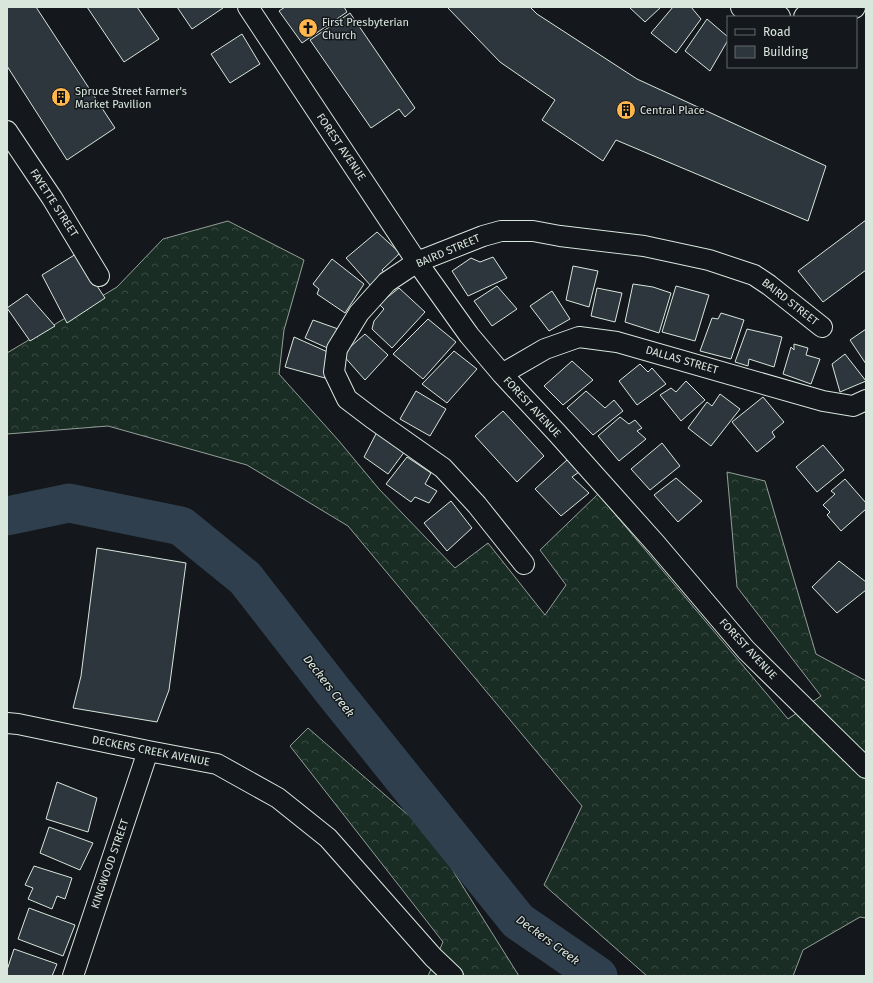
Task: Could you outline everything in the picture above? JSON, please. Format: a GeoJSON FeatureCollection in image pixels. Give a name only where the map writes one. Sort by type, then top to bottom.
{"type":"FeatureCollection","features":[{"type":"Feature","properties":{"kind":"main road"},"geometry":{"type":"LineString","coordinates":[[742,7],[775,16]]}},
{"type":"Feature","properties":{"kind":"main road"},"geometry":{"type":"LineString","coordinates":[[815,16],[832,14],[854,7]]}},
{"type":"Feature","properties":{"kind":"street","name":"FOREST AVENUE"},"geometry":{"type":"LineString","coordinates":[[248,7],[417,262],[468,335],[651,538],[746,650],[866,768]]}},
{"type":"Feature","properties":{"kind":"street","name":"FAYETTE STREET"},"geometry":{"type":"LineString","coordinates":[[7,132],[52,198],[99,276]]}},
{"type":"Feature","properties":{"kind":"street","name":"BAIRD STREET"},"geometry":{"type":"LineString","coordinates":[[524,564],[477,505],[443,468],[347,399],[334,372],[337,349],[359,313],[387,282],[417,262],[483,236],[501,231],[534,231],[560,236],[644,246],[709,260],[754,275],[822,327]]}},
{"type":"Feature","properties":{"kind":"street","name":"DALLAS STREET"},"geometry":{"type":"LineString","coordinates":[[502,374],[545,349],[579,337],[617,342],[823,401],[853,406],[866,400]]}},
{"type":"Feature","properties":{"kind":"street","name":"DECKERS CREEK AVENUE"},"geometry":{"type":"LineString","coordinates":[[7,723],[217,764],[278,798],[328,838],[433,957],[453,976]]}},
{"type":"Feature","properties":{"kind":"street","name":"KINGWOOD STREET"},"geometry":{"type":"LineString","coordinates":[[72,976],[148,751]]}},
{"type":"Feature","properties":{"kind":"green space"},"geometry":{"type":"Polygon","coordinates":[[[228,221],[304,260],[284,330],[279,374],[339,441],[379,489],[455,568],[488,543],[545,615],[566,585],[540,550],[598,494],[788,719],[821,696],[737,587],[727,472],[765,481],[816,654],[866,681],[866,918],[860,917],[803,950],[793,976],[647,976],[544,885],[582,806],[348,526],[247,465],[108,426],[7,434],[7,353],[117,287],[163,239],[228,221]]]}},
{"type":"Feature","properties":{"kind":"green space"},"geometry":{"type":"Polygon","coordinates":[[[308,728],[430,834],[519,976],[428,976],[443,942],[290,746],[308,728]]]}},
{"type":"Feature","properties":{"kind":"building","name":"Spruce Street Farmer's Market Pavilion"},"geometry":{"type":"Polygon","coordinates":[[[7,7],[36,7],[115,128],[67,160],[7,66],[7,7]]]}},
{"type":"Feature","properties":{"kind":"building"},"geometry":{"type":"Polygon","coordinates":[[[87,7],[137,7],[159,39],[124,62],[87,7]]]}},
{"type":"Feature","properties":{"kind":"building"},"geometry":{"type":"Polygon","coordinates":[[[177,7],[222,7],[223,8],[192,29],[177,7]]]}},
{"type":"Feature","properties":{"kind":"building","name":"First Presbyterian Church"},"geometry":{"type":"Polygon","coordinates":[[[285,7],[344,7],[347,12],[302,43],[279,11],[285,7]]]}},
{"type":"Feature","properties":{"kind":"building","name":"Central Place"},"geometry":{"type":"Polygon","coordinates":[[[447,7],[530,7],[537,14],[637,79],[826,166],[808,221],[616,140],[603,161],[542,120],[555,100],[500,62],[447,7]]]}},
{"type":"Feature","properties":{"kind":"building"},"geometry":{"type":"Polygon","coordinates":[[[629,7],[661,7],[645,22],[629,7]]]}},
{"type":"Feature","properties":{"kind":"building"},"geometry":{"type":"Polygon","coordinates":[[[673,7],[691,7],[701,19],[676,53],[651,33],[673,7]]]}},
{"type":"Feature","properties":{"kind":"building"},"geometry":{"type":"Polygon","coordinates":[[[350,13],[415,108],[405,117],[399,109],[371,128],[310,40],[350,13]]]}},
{"type":"Feature","properties":{"kind":"building"},"geometry":{"type":"Polygon","coordinates":[[[707,19],[727,36],[727,42],[710,71],[685,51],[707,19]]]}},
{"type":"Feature","properties":{"kind":"building"},"geometry":{"type":"Polygon","coordinates":[[[242,34],[260,64],[230,83],[211,54],[242,34]]]}},
{"type":"Feature","properties":{"kind":"building"},"geometry":{"type":"Polygon","coordinates":[[[866,220],[866,270],[823,302],[798,271],[866,220]]]}},
{"type":"Feature","properties":{"kind":"building"},"geometry":{"type":"Polygon","coordinates":[[[377,232],[400,253],[382,270],[386,275],[371,286],[346,258],[377,232]]]}},
{"type":"Feature","properties":{"kind":"building"},"geometry":{"type":"Polygon","coordinates":[[[76,254],[105,298],[67,323],[42,275],[76,254]]]}},
{"type":"Feature","properties":{"kind":"building"},"geometry":{"type":"Polygon","coordinates":[[[493,257],[507,278],[468,296],[452,271],[471,258],[480,262],[493,257]]]}},
{"type":"Feature","properties":{"kind":"building"},"geometry":{"type":"Polygon","coordinates":[[[332,259],[364,284],[345,313],[317,294],[319,289],[313,284],[332,259]]]}},
{"type":"Feature","properties":{"kind":"building"},"geometry":{"type":"Polygon","coordinates":[[[573,266],[598,271],[589,307],[566,300],[573,266]]]}},
{"type":"Feature","properties":{"kind":"building"},"geometry":{"type":"Polygon","coordinates":[[[633,284],[653,287],[671,293],[659,333],[625,322],[633,284]]]}},
{"type":"Feature","properties":{"kind":"building"},"geometry":{"type":"Polygon","coordinates":[[[497,286],[517,309],[492,326],[474,301],[497,286]]]}},
{"type":"Feature","properties":{"kind":"building"},"geometry":{"type":"Polygon","coordinates":[[[676,286],[709,295],[695,341],[662,332],[676,286]]]}},
{"type":"Feature","properties":{"kind":"building"},"geometry":{"type":"Polygon","coordinates":[[[399,288],[425,312],[392,348],[372,329],[374,321],[384,309],[379,304],[399,288]]]}},
{"type":"Feature","properties":{"kind":"building"},"geometry":{"type":"Polygon","coordinates":[[[597,288],[622,293],[615,322],[591,316],[597,288]]]}},
{"type":"Feature","properties":{"kind":"building"},"geometry":{"type":"Polygon","coordinates":[[[552,291],[570,319],[549,331],[530,306],[552,291]]]}},
{"type":"Feature","properties":{"kind":"building"},"geometry":{"type":"Polygon","coordinates":[[[27,294],[55,326],[30,341],[7,308],[27,294]]]}},
{"type":"Feature","properties":{"kind":"building"},"geometry":{"type":"Polygon","coordinates":[[[721,313],[744,320],[731,359],[700,351],[712,318],[718,319],[721,313]]]}},
{"type":"Feature","properties":{"kind":"building"},"geometry":{"type":"Polygon","coordinates":[[[428,319],[456,342],[423,379],[393,354],[428,319]]]}},
{"type":"Feature","properties":{"kind":"building"},"geometry":{"type":"Polygon","coordinates":[[[313,320],[341,330],[332,350],[305,338],[313,320]]]}},
{"type":"Feature","properties":{"kind":"building"},"geometry":{"type":"Polygon","coordinates":[[[747,329],[782,337],[774,367],[749,359],[748,366],[735,362],[747,329]]]}},
{"type":"Feature","properties":{"kind":"building"},"geometry":{"type":"Polygon","coordinates":[[[866,329],[866,364],[850,340],[866,329]]]}},
{"type":"Feature","properties":{"kind":"building"},"geometry":{"type":"Polygon","coordinates":[[[365,334],[388,355],[365,380],[342,354],[365,334]]]}},
{"type":"Feature","properties":{"kind":"building"},"geometry":{"type":"Polygon","coordinates":[[[294,337],[330,353],[325,378],[285,367],[294,337]]]}},
{"type":"Feature","properties":{"kind":"building"},"geometry":{"type":"Polygon","coordinates":[[[794,344],[808,348],[806,355],[820,359],[811,384],[783,374],[791,347],[794,350],[794,344]]]}},
{"type":"Feature","properties":{"kind":"building"},"geometry":{"type":"Polygon","coordinates":[[[454,351],[477,369],[447,403],[422,384],[454,351]]]}},
{"type":"Feature","properties":{"kind":"building"},"geometry":{"type":"Polygon","coordinates":[[[845,354],[866,381],[840,392],[832,364],[845,354]]]}},
{"type":"Feature","properties":{"kind":"building"},"geometry":{"type":"Polygon","coordinates":[[[572,361],[593,380],[563,405],[544,386],[572,361]]]}},
{"type":"Feature","properties":{"kind":"building"},"geometry":{"type":"Polygon","coordinates":[[[640,364],[648,372],[652,368],[666,384],[637,405],[619,381],[640,364]]]}},
{"type":"Feature","properties":{"kind":"building"},"geometry":{"type":"Polygon","coordinates":[[[686,381],[705,400],[681,421],[660,395],[671,388],[676,392],[686,381]]]}},
{"type":"Feature","properties":{"kind":"building"},"geometry":{"type":"Polygon","coordinates":[[[416,391],[446,409],[430,436],[400,419],[416,391]]]}},
{"type":"Feature","properties":{"kind":"building"},"geometry":{"type":"Polygon","coordinates":[[[586,391],[605,408],[614,400],[623,411],[593,435],[567,408],[586,391]]]}},
{"type":"Feature","properties":{"kind":"building"},"geometry":{"type":"Polygon","coordinates":[[[720,394],[740,409],[711,446],[688,428],[707,402],[712,406],[720,394]]]}},
{"type":"Feature","properties":{"kind":"building"},"geometry":{"type":"Polygon","coordinates":[[[763,397],[784,422],[772,432],[775,437],[757,452],[732,422],[763,397]]]}},
{"type":"Feature","properties":{"kind":"building"},"geometry":{"type":"Polygon","coordinates":[[[503,411],[544,456],[517,482],[475,436],[503,411]]]}},
{"type":"Feature","properties":{"kind":"building"},"geometry":{"type":"Polygon","coordinates":[[[620,417],[629,424],[635,420],[642,428],[637,431],[646,439],[619,461],[598,436],[620,417]]]}},
{"type":"Feature","properties":{"kind":"building"},"geometry":{"type":"Polygon","coordinates":[[[378,430],[405,451],[388,474],[364,457],[378,430]]]}},
{"type":"Feature","properties":{"kind":"building"},"geometry":{"type":"Polygon","coordinates":[[[662,443],[680,466],[650,490],[631,469],[662,443]]]}},
{"type":"Feature","properties":{"kind":"building"},"geometry":{"type":"Polygon","coordinates":[[[823,445],[844,470],[817,492],[796,467],[823,445]]]}},
{"type":"Feature","properties":{"kind":"building"},"geometry":{"type":"Polygon","coordinates":[[[407,457],[431,473],[425,484],[437,491],[429,503],[415,497],[411,502],[386,484],[407,457]]]}},
{"type":"Feature","properties":{"kind":"building"},"geometry":{"type":"Polygon","coordinates":[[[567,460],[579,472],[572,477],[589,493],[561,516],[535,489],[567,460]]]}},
{"type":"Feature","properties":{"kind":"building"},"geometry":{"type":"Polygon","coordinates":[[[676,478],[702,501],[678,522],[654,495],[676,478]]]}},
{"type":"Feature","properties":{"kind":"building"},"geometry":{"type":"Polygon","coordinates":[[[845,479],[866,503],[866,509],[841,531],[827,515],[830,512],[823,505],[835,494],[831,491],[845,479]]]}},
{"type":"Feature","properties":{"kind":"building"},"geometry":{"type":"Polygon","coordinates":[[[451,501],[472,528],[447,551],[424,523],[451,501]]]}},
{"type":"Feature","properties":{"kind":"building"},"geometry":{"type":"Polygon","coordinates":[[[97,548],[186,563],[169,690],[157,722],[73,708],[81,676],[97,548]]]}},
{"type":"Feature","properties":{"kind":"building"},"geometry":{"type":"Polygon","coordinates":[[[839,561],[866,582],[866,590],[837,613],[812,587],[839,561]]]}},
{"type":"Feature","properties":{"kind":"building"},"geometry":{"type":"Polygon","coordinates":[[[57,782],[97,798],[88,832],[46,819],[57,782]]]}},
{"type":"Feature","properties":{"kind":"building"},"geometry":{"type":"Polygon","coordinates":[[[49,827],[93,843],[80,870],[40,853],[49,827]]]}},
{"type":"Feature","properties":{"kind":"building"},"geometry":{"type":"Polygon","coordinates":[[[34,866],[72,878],[65,899],[57,896],[52,909],[28,899],[33,888],[25,885],[34,866]]]}},
{"type":"Feature","properties":{"kind":"building"},"geometry":{"type":"Polygon","coordinates":[[[29,908],[75,925],[63,956],[18,939],[29,908]]]}},
{"type":"Feature","properties":{"kind":"building"},"geometry":{"type":"Polygon","coordinates":[[[14,949],[57,964],[52,976],[7,976],[7,970],[14,949]]]}},
{"type":"Feature","properties":{"kind":"waterway","name":"Deckers Creek"},"geometry":{"type":"LineString","coordinates":[[7,516],[69,503],[181,526],[245,578],[333,691],[518,921],[598,976]]}},
{"type":"Feature","properties":{"kind":"place","name":"First Presbyterian Church"},"geometry":{"type":"Point","coordinates":[308,28]}},
{"type":"Feature","properties":{"kind":"place","name":"Spruce Street Farmer's Market Pavilion"},"geometry":{"type":"Point","coordinates":[61,97]}},
{"type":"Feature","properties":{"kind":"place","name":"Central Place"},"geometry":{"type":"Point","coordinates":[626,110]}}]}
